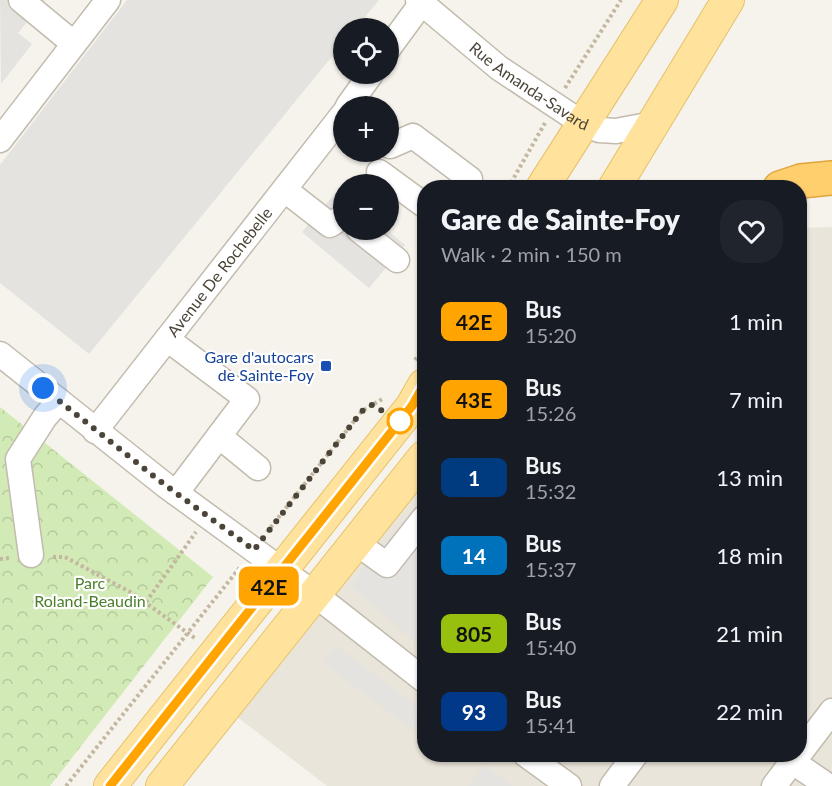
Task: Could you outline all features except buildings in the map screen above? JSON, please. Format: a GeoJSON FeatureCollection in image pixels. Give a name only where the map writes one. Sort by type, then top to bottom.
{"type":"FeatureCollection","features":[{"type":"Feature","properties":{"kind":"highway"},"geometry":{"type":"LineString","coordinates":[[807,180],[832,178]]}},
{"type":"Feature","properties":{"kind":"main road"},"geometry":{"type":"LineString","coordinates":[[547,180],[662,0]]}},
{"type":"Feature","properties":{"kind":"main road"},"geometry":{"type":"LineString","coordinates":[[619,180],[728,0]]}},
{"type":"Feature","properties":{"kind":"main road"},"geometry":{"type":"LineString","coordinates":[[110,786],[412,406],[417,380]]}},
{"type":"Feature","properties":{"kind":"main road"},"geometry":{"type":"LineString","coordinates":[[162,786],[417,466]]}},
{"type":"Feature","properties":{"kind":"street"},"geometry":{"type":"LineString","coordinates":[[21,0],[73,44]]}},
{"type":"Feature","properties":{"kind":"street"},"geometry":{"type":"LineString","coordinates":[[0,140],[108,0]]}},
{"type":"Feature","properties":{"kind":"street"},"geometry":{"type":"LineString","coordinates":[[399,34],[421,1]]}},
{"type":"Feature","properties":{"kind":"street","name":"Rue Amanda-Savard"},"geometry":{"type":"LineString","coordinates":[[421,1],[499,68],[582,123],[599,130],[616,131],[653,124]]}},
{"type":"Feature","properties":{"kind":"street","name":"Avenue De Rochebelle"},"geometry":{"type":"LineString","coordinates":[[95,430],[333,127]]}},
{"type":"Feature","properties":{"kind":"street"},"geometry":{"type":"LineString","coordinates":[[399,141],[413,136],[470,179]]}},
{"type":"Feature","properties":{"kind":"street"},"geometry":{"type":"LineString","coordinates":[[377,174],[387,162]]}},
{"type":"Feature","properties":{"kind":"street"},"geometry":{"type":"LineString","coordinates":[[285,190],[330,225],[333,223]]}},
{"type":"Feature","properties":{"kind":"street"},"geometry":{"type":"LineString","coordinates":[[399,192],[417,201]]}},
{"type":"Feature","properties":{"kind":"street"},"geometry":{"type":"LineString","coordinates":[[372,240],[397,260]]}},
{"type":"Feature","properties":{"kind":"street"},"geometry":{"type":"LineString","coordinates":[[167,339],[247,399],[176,493]]}},
{"type":"Feature","properties":{"kind":"street"},"geometry":{"type":"LineString","coordinates":[[0,354],[176,493],[417,669]]}},
{"type":"Feature","properties":{"kind":"street"},"geometry":{"type":"LineString","coordinates":[[31,555],[9,459],[59,401]]}},
{"type":"Feature","properties":{"kind":"street"},"geometry":{"type":"LineString","coordinates":[[219,436],[258,468]]}},
{"type":"Feature","properties":{"kind":"street"},"geometry":{"type":"LineString","coordinates":[[355,542],[387,565],[417,527]]}},
{"type":"Feature","properties":{"kind":"street"},"geometry":{"type":"LineString","coordinates":[[807,743],[832,711]]}},
{"type":"Feature","properties":{"kind":"street"},"geometry":{"type":"LineString","coordinates":[[536,762],[569,786]]}},
{"type":"Feature","properties":{"kind":"street"},"geometry":{"type":"LineString","coordinates":[[612,786],[630,762]]}},
{"type":"Feature","properties":{"kind":"street"},"geometry":{"type":"LineString","coordinates":[[774,786],[792,762]]}},
{"type":"Feature","properties":{"kind":"street"},"geometry":{"type":"LineString","coordinates":[[803,762],[828,786]]}},
{"type":"Feature","properties":{"kind":"path"},"geometry":{"type":"LineString","coordinates":[[573,73],[621,0]]}},
{"type":"Feature","properties":{"kind":"path"},"geometry":{"type":"LineString","coordinates":[[512,180],[534,141]]}},
{"type":"Feature","properties":{"kind":"path"},"geometry":{"type":"LineString","coordinates":[[66,786],[187,632],[217,598],[362,411],[386,397]]}},
{"type":"Feature","properties":{"kind":"path"},"geometry":{"type":"LineString","coordinates":[[146,602],[208,516]]}},
{"type":"Feature","properties":{"kind":"path"},"geometry":{"type":"LineString","coordinates":[[0,559],[31,555],[65,557],[146,602],[197,639]]}},
{"type":"Feature","properties":{"kind":"shaded area"},"geometry":{"type":"Polygon","coordinates":[[[0,0],[45,0],[18,33],[32,44],[1,84],[0,0]]]}},
{"type":"Feature","properties":{"kind":"shaded area"},"geometry":{"type":"Polygon","coordinates":[[[127,0],[379,0],[364,18],[333,18],[333,55],[89,354],[0,283],[0,165],[127,0]]]}},
{"type":"Feature","properties":{"kind":"shaded area"},"geometry":{"type":"Polygon","coordinates":[[[333,196],[333,240],[399,240],[405,245],[369,288],[302,232],[333,196]]]}},
{"type":"Feature","properties":{"kind":"shaded area"},"geometry":{"type":"Polygon","coordinates":[[[832,227],[832,786],[327,786],[223,706],[417,489],[417,762],[807,762],[807,228],[832,227]]]}},
{"type":"Feature","properties":{"kind":"shaded area"},"geometry":{"type":"Polygon","coordinates":[[[417,504],[417,644],[350,585],[417,504]]]}},
{"type":"Feature","properties":{"kind":"shaded area"},"geometry":{"type":"Polygon","coordinates":[[[336,646],[417,706],[416,732],[323,663],[336,646]]]}},
{"type":"Feature","properties":{"kind":"shaded area"},"geometry":{"type":"Polygon","coordinates":[[[484,765],[513,786],[468,786],[484,765]]]}},
{"type":"Feature","properties":{"kind":"green space","name":"Parc Roland-Beaudin"},"geometry":{"type":"Polygon","coordinates":[[[0,407],[213,577],[50,786],[0,786],[0,407]]]}},
{"type":"Feature","properties":{"kind":"bus line","name":"42E"},"geometry":{"type":"LineString","coordinates":[[110,786],[417,397]]}},
{"type":"Feature","properties":{"kind":"place","name":"Gare d'autocars de Sainte-Foy"},"geometry":{"type":"Point","coordinates":[326,366]}},
{"type":"Feature","properties":{"kind":"route"},"geometry":{"type":"LineString","coordinates":[[43,388],[165,485],[254,550],[362,411],[372,405],[400,421]]}}]}
